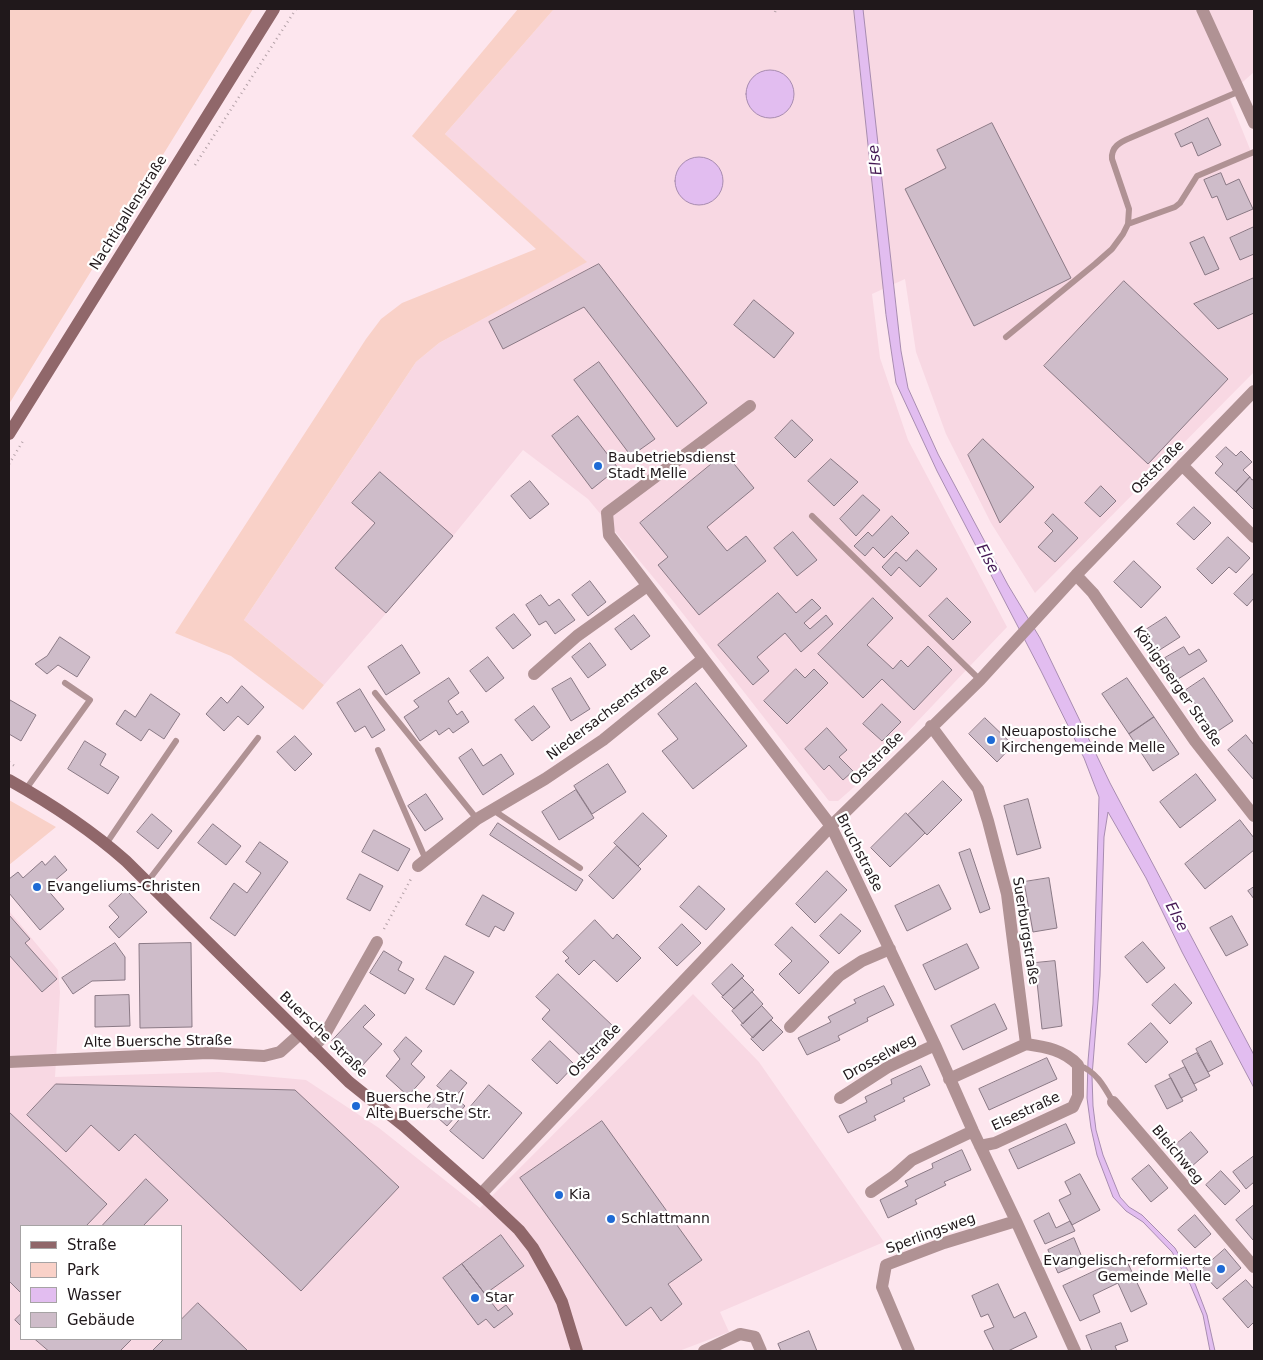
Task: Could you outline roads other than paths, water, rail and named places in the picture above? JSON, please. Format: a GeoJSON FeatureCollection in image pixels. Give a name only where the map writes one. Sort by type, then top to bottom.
{"type":"FeatureCollection","features":[{"type":"Feature","properties":{"kind":"main road","name":"Nachtigallenstraße"},"geometry":{"type":"LineString","coordinates":[[9,434],[274,9]]}},
{"type":"Feature","properties":{"kind":"main road","name":"Buersche Straße"},"geometry":{"type":"LineString","coordinates":[[9,780],[26,789],[106,844],[148,881],[349,1082],[404,1126],[519,1230],[538,1256],[562,1302],[577,1351]]}},
{"type":"Feature","properties":{"kind":"street"},"geometry":{"type":"LineString","coordinates":[[1202,9],[1254,123]]}},
{"type":"Feature","properties":{"kind":"street","name":"Oststraße"},"geometry":{"type":"LineString","coordinates":[[481,1194],[831,826],[980,680],[1009,646],[1076,575],[1254,391]]}},
{"type":"Feature","properties":{"kind":"street","name":"Bruchstraße"},"geometry":{"type":"LineString","coordinates":[[750,406],[608,513],[609,535],[831,826],[935,1045],[1075,1351]]}},
{"type":"Feature","properties":{"kind":"street"},"geometry":{"type":"LineString","coordinates":[[1182,465],[1254,537]]}},
{"type":"Feature","properties":{"kind":"street","name":"Königsberger Straße"},"geometry":{"type":"LineString","coordinates":[[1076,575],[1093,593],[1195,741],[1254,816]]}},
{"type":"Feature","properties":{"kind":"street"},"geometry":{"type":"LineString","coordinates":[[534,674],[577,636],[647,586]]}},
{"type":"Feature","properties":{"kind":"street","name":"Niedersachsenstraße"},"geometry":{"type":"LineString","coordinates":[[422,863],[477,819],[545,779],[603,740],[703,658]]}},
{"type":"Feature","properties":{"kind":"street","name":"Suerburgstraße"},"geometry":{"type":"LineString","coordinates":[[931,726],[978,789],[988,821],[1007,894],[1026,1044]]}},
{"type":"Feature","properties":{"kind":"street"},"geometry":{"type":"LineString","coordinates":[[312,1047],[324,1036],[377,942]]}},
{"type":"Feature","properties":{"kind":"street"},"geometry":{"type":"LineString","coordinates":[[790,1026],[839,976],[862,962],[890,949]]}},
{"type":"Feature","properties":{"kind":"street","name":"Alte Buersche Straße"},"geometry":{"type":"LineString","coordinates":[[9,1062],[208,1053],[264,1056],[280,1052],[300,1034]]}},
{"type":"Feature","properties":{"kind":"street"},"geometry":{"type":"LineString","coordinates":[[949,1079],[1026,1044],[1061,1052],[1082,1066]]}},
{"type":"Feature","properties":{"kind":"street","name":"Drosselweg"},"geometry":{"type":"LineString","coordinates":[[840,1098],[888,1067],[935,1045]]}},
{"type":"Feature","properties":{"kind":"street","name":"Elsestraße"},"geometry":{"type":"LineString","coordinates":[[980,1146],[995,1143],[1073,1107],[1078,1096],[1082,1066]]}},
{"type":"Feature","properties":{"kind":"street","name":"Bleichweg"},"geometry":{"type":"LineString","coordinates":[[1113,1102],[1254,1266]]}},
{"type":"Feature","properties":{"kind":"street"},"geometry":{"type":"LineString","coordinates":[[871,1192],[894,1176],[912,1160],[973,1131]]}},
{"type":"Feature","properties":{"kind":"street","name":"Sperlingsweg"},"geometry":{"type":"LineString","coordinates":[[909,1351],[882,1287],[886,1265],[944,1243],[1016,1221]]}},
{"type":"Feature","properties":{"kind":"street"},"geometry":{"type":"LineString","coordinates":[[704,1351],[740,1334],[755,1337],[761,1351]]}},
{"type":"Feature","properties":{"kind":"lane"},"geometry":{"type":"LineString","coordinates":[[1006,337],[1112,249],[1123,234],[1128,224],[1129,209],[1112,159],[1114,148],[1119,143],[1130,138],[1240,91]]}},
{"type":"Feature","properties":{"kind":"lane"},"geometry":{"type":"LineString","coordinates":[[1128,224],[1175,207],[1180,203],[1197,176],[1254,152]]}},
{"type":"Feature","properties":{"kind":"lane"},"geometry":{"type":"LineString","coordinates":[[812,516],[980,680]]}},
{"type":"Feature","properties":{"kind":"lane"},"geometry":{"type":"LineString","coordinates":[[26,789],[90,700],[65,683]]}},
{"type":"Feature","properties":{"kind":"lane"},"geometry":{"type":"LineString","coordinates":[[375,693],[477,819]]}},
{"type":"Feature","properties":{"kind":"lane"},"geometry":{"type":"LineString","coordinates":[[148,881],[258,738]]}},
{"type":"Feature","properties":{"kind":"lane"},"geometry":{"type":"LineString","coordinates":[[106,844],[176,741]]}},
{"type":"Feature","properties":{"kind":"lane"},"geometry":{"type":"LineString","coordinates":[[378,750],[422,863]]}},
{"type":"Feature","properties":{"kind":"lane"},"geometry":{"type":"LineString","coordinates":[[493,810],[580,868]]}},
{"type":"Feature","properties":{"kind":"lane","name":"Bleichweg"},"geometry":{"type":"LineString","coordinates":[[1082,1066],[1098,1077],[1113,1102]]}},
{"type":"Feature","properties":{"kind":"water","name":"Else"},"geometry":{"type":"Polygon","coordinates":[[[854,9],[863,9],[901,351],[908,388],[938,454],[1008,585],[1040,638],[1110,783],[1254,1055],[1254,1088],[1182,952],[1146,878],[1108,812],[1104,837],[1100,976],[1092,1076],[1096,1130],[1103,1155],[1120,1197],[1129,1207],[1142,1215],[1175,1248],[1194,1281],[1207,1315],[1215,1351],[1210,1351],[1203,1315],[1190,1284],[1172,1252],[1143,1222],[1126,1211],[1113,1197],[1097,1155],[1087,1098],[1093,1004],[1099,797],[1084,758],[937,471],[896,383],[886,315],[854,9]]]}},
{"type":"Feature","properties":{"kind":"water"},"geometry":{"type":"Polygon","coordinates":[[[765,70],[775,70],[787,77],[794,89],[794,99],[787,111],[775,118],[765,118],[757,114],[750,107],[746,99],[746,89],[750,81],[757,74],[765,70]]]}},
{"type":"Feature","properties":{"kind":"water"},"geometry":{"type":"Polygon","coordinates":[[[694,157],[704,157],[716,164],[723,176],[723,186],[716,198],[704,205],[694,205],[686,201],[679,194],[675,186],[675,176],[679,168],[686,161],[694,157]]]}},
{"type":"Feature","properties":{"kind":"place","name":"Baubetriebsdienst Stadt Melle"},"geometry":{"type":"Point","coordinates":[598,466]}},
{"type":"Feature","properties":{"kind":"place","name":"Neuapostolische Kirchengemeinde Melle"},"geometry":{"type":"Point","coordinates":[991,740]}},
{"type":"Feature","properties":{"kind":"place","name":"Evangeliums-Christen"},"geometry":{"type":"Point","coordinates":[37,887]}},
{"type":"Feature","properties":{"kind":"place","name":"Buersche Str./ Alte Buersche Str."},"geometry":{"type":"Point","coordinates":[356,1106]}},
{"type":"Feature","properties":{"kind":"place","name":"Kia"},"geometry":{"type":"Point","coordinates":[559,1195]}},
{"type":"Feature","properties":{"kind":"place","name":"Schlattmann"},"geometry":{"type":"Point","coordinates":[611,1219]}},
{"type":"Feature","properties":{"kind":"place","name":"Evangelisch-reformierte Gemeinde Melle"},"geometry":{"type":"Point","coordinates":[1221,1269]}},
{"type":"Feature","properties":{"kind":"place","name":"Star"},"geometry":{"type":"Point","coordinates":[475,1298]}}]}
